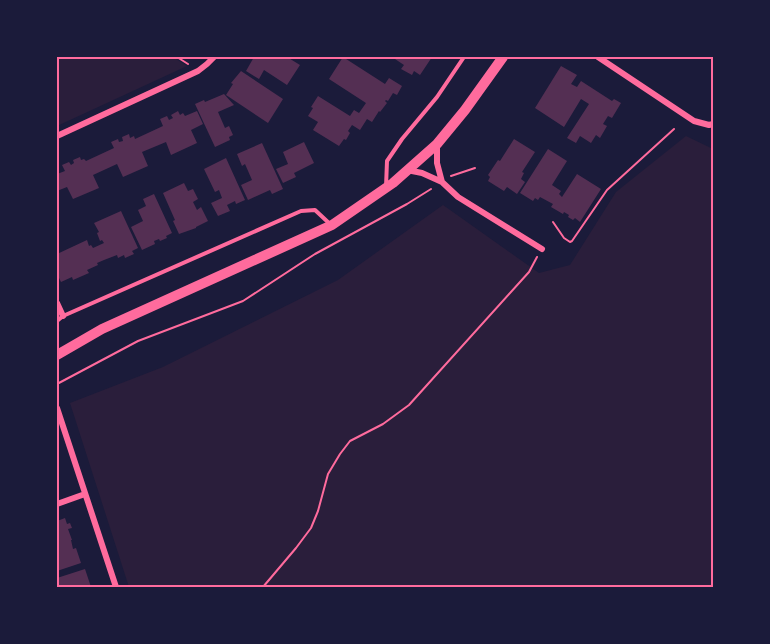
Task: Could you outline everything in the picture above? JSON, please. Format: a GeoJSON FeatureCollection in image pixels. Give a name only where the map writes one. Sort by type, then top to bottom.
{"type":"FeatureCollection","features":[{"type":"Feature","properties":{"kind":"street"},"geometry":{"type":"LineString","coordinates":[[57,136],[198,71],[214,57]]}},
{"type":"Feature","properties":{"kind":"street"},"geometry":{"type":"LineString","coordinates":[[58,354],[102,329],[332,225],[393,183],[437,144],[465,110],[502,57]]}},
{"type":"Feature","properties":{"kind":"street"},"geometry":{"type":"LineString","coordinates":[[598,57],[694,121],[713,124]]}},
{"type":"Feature","properties":{"kind":"street"},"geometry":{"type":"LineString","coordinates":[[437,144],[437,163],[442,182]]}},
{"type":"Feature","properties":{"kind":"street"},"geometry":{"type":"LineString","coordinates":[[407,170],[422,173],[442,182],[458,197],[542,249]]}},
{"type":"Feature","properties":{"kind":"street"},"geometry":{"type":"LineString","coordinates":[[57,303],[60,318]]}},
{"type":"Feature","properties":{"kind":"street"},"geometry":{"type":"LineString","coordinates":[[57,410],[116,587]]}},
{"type":"Feature","properties":{"kind":"street"},"geometry":{"type":"LineString","coordinates":[[57,504],[85,494]]}},
{"type":"Feature","properties":{"kind":"lane"},"geometry":{"type":"LineString","coordinates":[[386,188],[387,161],[402,139],[438,97],[464,57]]}},
{"type":"Feature","properties":{"kind":"lane"},"geometry":{"type":"LineString","coordinates":[[60,318],[301,211],[315,210],[332,225]]}},
{"type":"Feature","properties":{"kind":"path"},"geometry":{"type":"LineString","coordinates":[[553,222],[564,238],[572,242],[607,190],[674,129]]}},
{"type":"Feature","properties":{"kind":"path"},"geometry":{"type":"LineString","coordinates":[[451,176],[475,168]]}},
{"type":"Feature","properties":{"kind":"path"},"geometry":{"type":"LineString","coordinates":[[57,384],[138,341],[243,301],[315,254],[433,188]]}},
{"type":"Feature","properties":{"kind":"path"},"geometry":{"type":"LineString","coordinates":[[263,587],[311,528],[318,512],[328,474],[350,441],[383,424],[409,405],[529,272],[542,249]]}},
{"type":"Feature","properties":{"kind":"shaded area"},"geometry":{"type":"Polygon","coordinates":[[[57,57],[173,57],[187,66],[57,126],[57,57]]]}},
{"type":"Feature","properties":{"kind":"shaded area"},"geometry":{"type":"Polygon","coordinates":[[[686,136],[713,149],[713,587],[129,587],[70,403],[163,367],[338,280],[443,205],[539,273],[570,265],[616,192],[686,136]]]}},
{"type":"Feature","properties":{"kind":"building"},"geometry":{"type":"Polygon","coordinates":[[[254,57],[287,57],[300,65],[287,85],[264,70],[259,79],[246,71],[254,57]]]}},
{"type":"Feature","properties":{"kind":"building"},"geometry":{"type":"Polygon","coordinates":[[[343,57],[385,84],[389,78],[402,86],[397,95],[393,93],[388,101],[385,101],[387,103],[372,122],[367,119],[360,130],[352,125],[346,140],[344,139],[339,146],[313,130],[318,122],[308,116],[318,96],[350,116],[354,110],[359,113],[366,103],[329,79],[343,57]]]}},
{"type":"Feature","properties":{"kind":"building"},"geometry":{"type":"Polygon","coordinates":[[[396,57],[432,57],[420,75],[414,71],[412,75],[401,69],[404,65],[395,59],[396,57]]]}},
{"type":"Feature","properties":{"kind":"building"},"geometry":{"type":"Polygon","coordinates":[[[561,66],[577,75],[571,84],[577,87],[581,81],[612,101],[614,99],[621,103],[612,118],[608,116],[603,124],[607,126],[600,138],[596,135],[591,143],[580,136],[576,143],[567,138],[589,104],[581,99],[564,127],[535,108],[561,66]]]}},
{"type":"Feature","properties":{"kind":"building"},"geometry":{"type":"Polygon","coordinates":[[[241,71],[283,99],[268,123],[226,95],[233,84],[231,83],[241,71]]]}},
{"type":"Feature","properties":{"kind":"building"},"geometry":{"type":"Polygon","coordinates":[[[224,94],[234,105],[218,112],[225,128],[229,126],[233,135],[229,137],[230,140],[215,147],[195,104],[224,94]]]}},
{"type":"Feature","properties":{"kind":"building"},"geometry":{"type":"Polygon","coordinates":[[[178,111],[180,115],[183,113],[185,116],[197,111],[203,124],[191,130],[197,143],[171,155],[166,142],[142,152],[148,166],[123,177],[117,164],[93,175],[99,188],[73,199],[67,187],[57,191],[57,174],[65,171],[62,165],[69,162],[71,165],[74,163],[73,160],[80,157],[81,160],[86,161],[114,148],[111,142],[118,139],[119,142],[123,141],[122,137],[129,134],[130,138],[134,136],[135,139],[163,126],[160,119],[167,116],[169,120],[173,118],[171,115],[178,111]]]}},
{"type":"Feature","properties":{"kind":"building"},"geometry":{"type":"Polygon","coordinates":[[[514,139],[535,152],[522,172],[524,173],[521,179],[525,182],[517,194],[507,187],[504,191],[488,181],[490,177],[488,175],[514,139]]]}},
{"type":"Feature","properties":{"kind":"building"},"geometry":{"type":"Polygon","coordinates":[[[304,142],[314,163],[294,173],[296,177],[283,183],[276,169],[288,164],[283,152],[304,142]]]}},
{"type":"Feature","properties":{"kind":"building"},"geometry":{"type":"Polygon","coordinates":[[[262,143],[283,189],[272,194],[270,190],[248,200],[241,185],[252,180],[245,164],[242,166],[237,154],[262,143]]]}},
{"type":"Feature","properties":{"kind":"building"},"geometry":{"type":"Polygon","coordinates":[[[548,149],[567,161],[552,185],[561,191],[559,194],[562,197],[577,174],[601,189],[580,222],[551,207],[553,204],[540,197],[533,201],[520,193],[548,149]]]}},
{"type":"Feature","properties":{"kind":"building"},"geometry":{"type":"Polygon","coordinates":[[[226,158],[245,200],[227,205],[230,211],[218,216],[211,203],[222,198],[219,190],[215,192],[204,169],[226,158]]]}},
{"type":"Feature","properties":{"kind":"building"},"geometry":{"type":"Polygon","coordinates":[[[184,183],[188,191],[193,189],[198,199],[193,202],[197,210],[201,207],[208,221],[179,234],[163,193],[184,183]]]}},
{"type":"Feature","properties":{"kind":"building"},"geometry":{"type":"Polygon","coordinates":[[[154,194],[172,233],[166,236],[167,238],[154,241],[155,244],[142,250],[131,227],[143,221],[138,210],[146,206],[143,199],[154,194]]]}},
{"type":"Feature","properties":{"kind":"building"},"geometry":{"type":"Polygon","coordinates":[[[121,211],[138,248],[132,251],[134,254],[125,258],[124,255],[118,258],[117,255],[97,263],[98,265],[87,270],[89,273],[61,282],[57,274],[57,254],[87,240],[89,246],[93,248],[104,243],[100,241],[97,233],[99,232],[94,223],[121,211]]]}},
{"type":"Feature","properties":{"kind":"building"},"geometry":{"type":"Polygon","coordinates":[[[65,518],[67,524],[70,523],[72,528],[68,529],[73,549],[76,548],[81,563],[57,571],[57,549],[59,549],[57,521],[65,518]]]}},
{"type":"Feature","properties":{"kind":"building"},"geometry":{"type":"Polygon","coordinates":[[[85,569],[91,587],[57,587],[57,578],[85,569]]]}}]}
